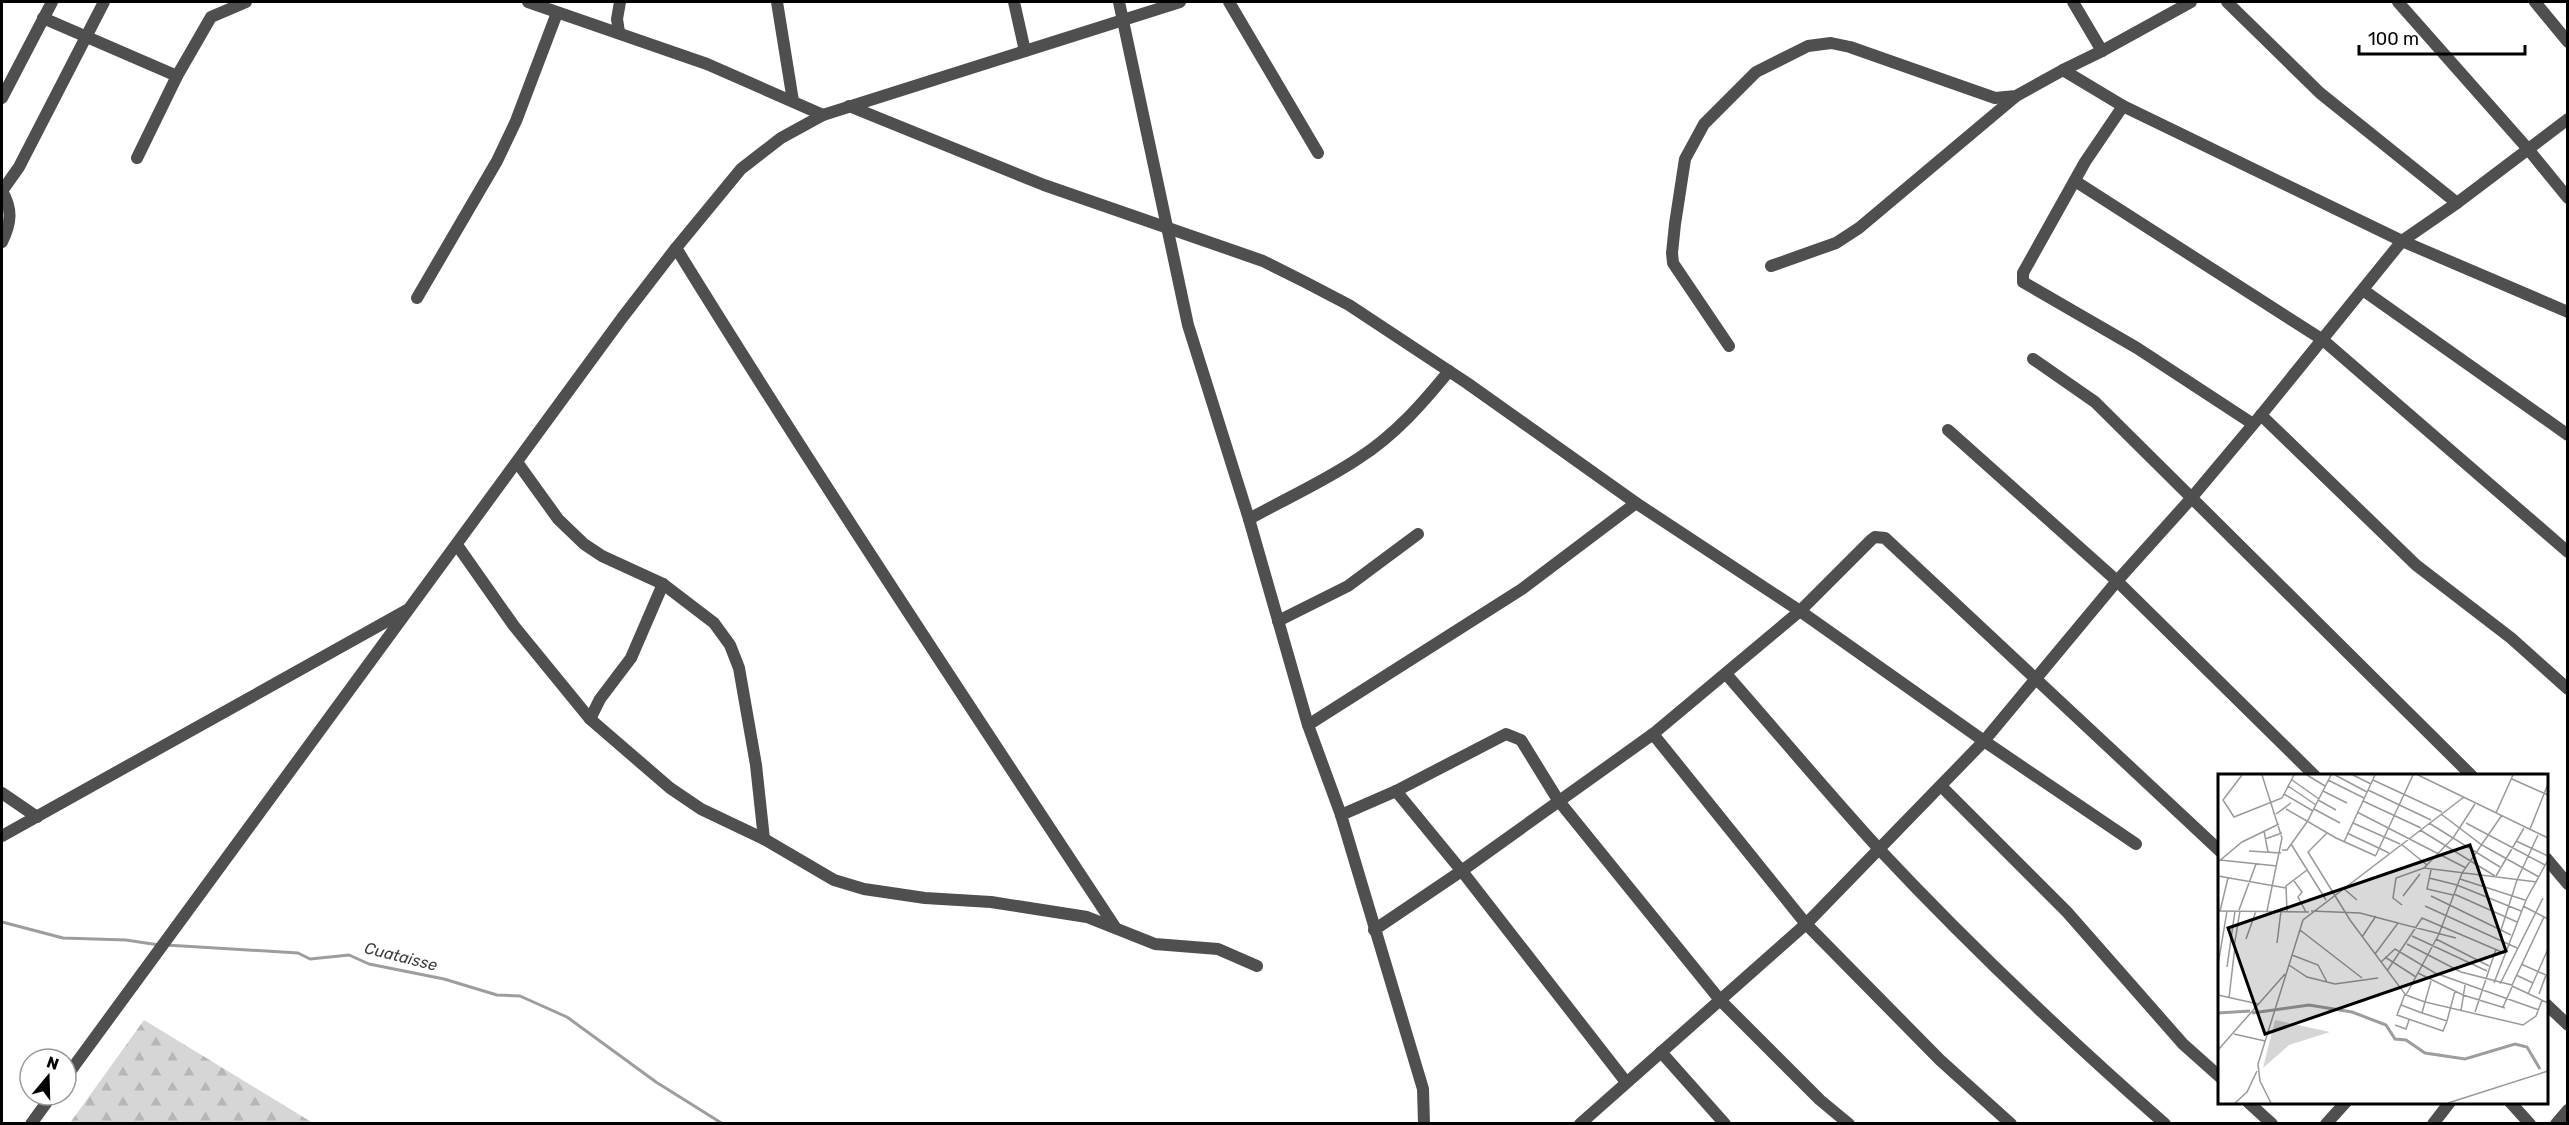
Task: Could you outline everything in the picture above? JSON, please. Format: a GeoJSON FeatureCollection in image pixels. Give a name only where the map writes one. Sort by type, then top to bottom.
{"type":"FeatureCollection","features":[{"type":"Feature","properties":{"kind":"street"},"geometry":{"type":"LineString","coordinates":[[2,98],[52,2]]}},
{"type":"Feature","properties":{"kind":"street"},"geometry":{"type":"LineString","coordinates":[[2,242],[9,229],[11,213],[10,204],[2,191],[19,167],[104,2]]}},
{"type":"Feature","properties":{"kind":"street"},"geometry":{"type":"LineString","coordinates":[[137,158],[177,76],[211,17],[246,2]]}},
{"type":"Feature","properties":{"kind":"street"},"geometry":{"type":"LineString","coordinates":[[528,2],[707,64],[823,115]]}},
{"type":"Feature","properties":{"kind":"street"},"geometry":{"type":"LineString","coordinates":[[619,32],[617,19],[620,2]]}},
{"type":"Feature","properties":{"kind":"street"},"geometry":{"type":"LineString","coordinates":[[777,2],[793,101]]}},
{"type":"Feature","properties":{"kind":"street"},"geometry":{"type":"LineString","coordinates":[[1014,2],[1025,51]]}},
{"type":"Feature","properties":{"kind":"street"},"geometry":{"type":"LineString","coordinates":[[1119,2],[1121,20],[1188,325],[1249,519],[1308,725],[1341,815],[1423,1089],[1424,1124]]}},
{"type":"Feature","properties":{"kind":"street"},"geometry":{"type":"LineString","coordinates":[[78,1061],[676,248],[741,169],[781,138],[823,115],[1180,2]]}},
{"type":"Feature","properties":{"kind":"street"},"geometry":{"type":"LineString","coordinates":[[1229,2],[1318,153]]}},
{"type":"Feature","properties":{"kind":"street"},"geometry":{"type":"LineString","coordinates":[[2073,2],[2102,51]]}},
{"type":"Feature","properties":{"kind":"street"},"geometry":{"type":"LineString","coordinates":[[1772,266],[1836,243],[1859,228],[2016,96],[2191,2]]}},
{"type":"Feature","properties":{"kind":"street"},"geometry":{"type":"LineString","coordinates":[[2227,2],[2320,93],[2457,203]]}},
{"type":"Feature","properties":{"kind":"street"},"geometry":{"type":"LineString","coordinates":[[2398,2],[2529,149],[2568,198]]}},
{"type":"Feature","properties":{"kind":"street"},"geometry":{"type":"LineString","coordinates":[[2535,2],[2568,42]]}},
{"type":"Feature","properties":{"kind":"street"},"geometry":{"type":"LineString","coordinates":[[417,298],[502,151],[558,13]]}},
{"type":"Feature","properties":{"kind":"street"},"geometry":{"type":"LineString","coordinates":[[43,18],[177,76]]}},
{"type":"Feature","properties":{"kind":"street"},"geometry":{"type":"LineString","coordinates":[[1729,346],[1677,271],[1672,253],[1682,170],[1689,148],[1704,124],[1756,72],[1808,46],[1831,43],[1850,46],[1989,97],[2016,96]]}},
{"type":"Feature","properties":{"kind":"street"},"geometry":{"type":"LineString","coordinates":[[2063,70],[2123,106],[2402,241],[2568,312]]}},
{"type":"Feature","properties":{"kind":"street"},"geometry":{"type":"LineString","coordinates":[[849,106],[1044,185],[1263,261],[1349,305],[1449,371],[1636,502],[1800,610],[1984,741],[2136,844]]}},
{"type":"Feature","properties":{"kind":"street"},"geometry":{"type":"LineString","coordinates":[[2123,106],[2085,162],[2023,273],[2023,282],[2257,420],[2416,565],[2511,638],[2568,689]]}},
{"type":"Feature","properties":{"kind":"street"},"geometry":{"type":"LineString","coordinates":[[1581,1123],[1806,924],[1984,741],[2117,581],[2193,497],[2402,241],[2457,203],[2568,119]]}},
{"type":"Feature","properties":{"kind":"street"},"geometry":{"type":"LineString","coordinates":[[2075,181],[2323,340],[2568,552]]}},
{"type":"Feature","properties":{"kind":"street"},"geometry":{"type":"LineString","coordinates":[[676,248],[769,399],[1115,927]]}},
{"type":"Feature","properties":{"kind":"street"},"geometry":{"type":"LineString","coordinates":[[2363,290],[2568,435]]}},
{"type":"Feature","properties":{"kind":"street"},"geometry":{"type":"LineString","coordinates":[[2033,359],[2095,402],[2470,774]]}},
{"type":"Feature","properties":{"kind":"street"},"geometry":{"type":"LineString","coordinates":[[1249,519],[1359,459],[1420,407],[1449,371]]}},
{"type":"Feature","properties":{"kind":"street"},"geometry":{"type":"LineString","coordinates":[[1947,430],[2117,581],[2313,774]]}},
{"type":"Feature","properties":{"kind":"street"},"geometry":{"type":"LineString","coordinates":[[517,462],[558,519],[584,544],[603,556],[663,584],[714,624],[733,652],[739,668],[756,765],[764,839]]}},
{"type":"Feature","properties":{"kind":"street"},"geometry":{"type":"LineString","coordinates":[[1308,725],[1522,589],[1636,502]]}},
{"type":"Feature","properties":{"kind":"street"},"geometry":{"type":"LineString","coordinates":[[1278,621],[1348,586],[1418,534]]}},
{"type":"Feature","properties":{"kind":"street"},"geometry":{"type":"LineString","coordinates":[[1374,930],[1462,871],[1653,734],[1800,610],[1871,540],[1880,536],[1885,538],[2218,849]]}},
{"type":"Feature","properties":{"kind":"street"},"geometry":{"type":"LineString","coordinates":[[457,545],[514,626],[590,719],[670,788],[701,809],[764,839],[834,880],[864,889],[1064,912],[1087,917],[1155,944],[1218,950],[1257,966]]}},
{"type":"Feature","properties":{"kind":"street"},"geometry":{"type":"LineString","coordinates":[[590,719],[600,699],[631,658],[663,584]]}},
{"type":"Feature","properties":{"kind":"street"},"geometry":{"type":"LineString","coordinates":[[2,836],[411,608]]}},
{"type":"Feature","properties":{"kind":"street"},"geometry":{"type":"LineString","coordinates":[[1726,674],[1879,849],[2011,982],[2110,1076],[2165,1124]]}},
{"type":"Feature","properties":{"kind":"street"},"geometry":{"type":"LineString","coordinates":[[1341,815],[1506,734],[1516,737],[1525,745],[1558,800],[1720,1000],[1820,1100],[1849,1124]]}},
{"type":"Feature","properties":{"kind":"street"},"geometry":{"type":"LineString","coordinates":[[1653,734],[1806,924],[1940,1060],[2011,1124]]}},
{"type":"Feature","properties":{"kind":"street"},"geometry":{"type":"LineString","coordinates":[[1941,786],[2067,912],[2183,1044],[2218,1075]]}},
{"type":"Feature","properties":{"kind":"street"},"geometry":{"type":"LineString","coordinates":[[1396,790],[1626,1082]]}},
{"type":"Feature","properties":{"kind":"street"},"geometry":{"type":"LineString","coordinates":[[2,793],[37,817]]}},
{"type":"Feature","properties":{"kind":"street"},"geometry":{"type":"LineString","coordinates":[[2548,859],[2568,884]]}},
{"type":"Feature","properties":{"kind":"street"},"geometry":{"type":"LineString","coordinates":[[2548,1005],[2568,1024]]}},
{"type":"Feature","properties":{"kind":"street"},"geometry":{"type":"LineString","coordinates":[[1661,1052],[1725,1124]]}},
{"type":"Feature","properties":{"kind":"street"},"geometry":{"type":"LineString","coordinates":[[2250,1104],[2272,1124]]}},
{"type":"Feature","properties":{"kind":"street"},"geometry":{"type":"LineString","coordinates":[[2326,1124],[2344,1104]]}},
{"type":"Feature","properties":{"kind":"street"},"geometry":{"type":"LineString","coordinates":[[2433,1124],[2448,1104]]}},
{"type":"Feature","properties":{"kind":"street"},"geometry":{"type":"LineString","coordinates":[[2512,1104],[2530,1124]]}},
{"type":"Feature","properties":{"kind":"street"},"geometry":{"type":"LineString","coordinates":[[31,1124],[43,1107]]}},
{"type":"Feature","properties":{"kind":"street"},"geometry":{"type":"LineString","coordinates":[[2556,1124],[2568,1110]]}},
{"type":"Feature","properties":{"kind":"green space"},"geometry":{"type":"Polygon","coordinates":[[[144,1020],[313,1123],[70,1123],[144,1020]]]}},
{"type":"Feature","properties":{"kind":"waterway","name":"Cuataisse"},"geometry":{"type":"LineString","coordinates":[[2,922],[63,938],[126,940],[159,945]]}},
{"type":"Feature","properties":{"kind":"waterway","name":"Cuataisse"},"geometry":{"type":"LineString","coordinates":[[166,945],[298,953],[310,959],[349,955],[369,964],[444,979],[497,995],[520,996],[567,1017],[656,1082],[723,1124]]}}]}
